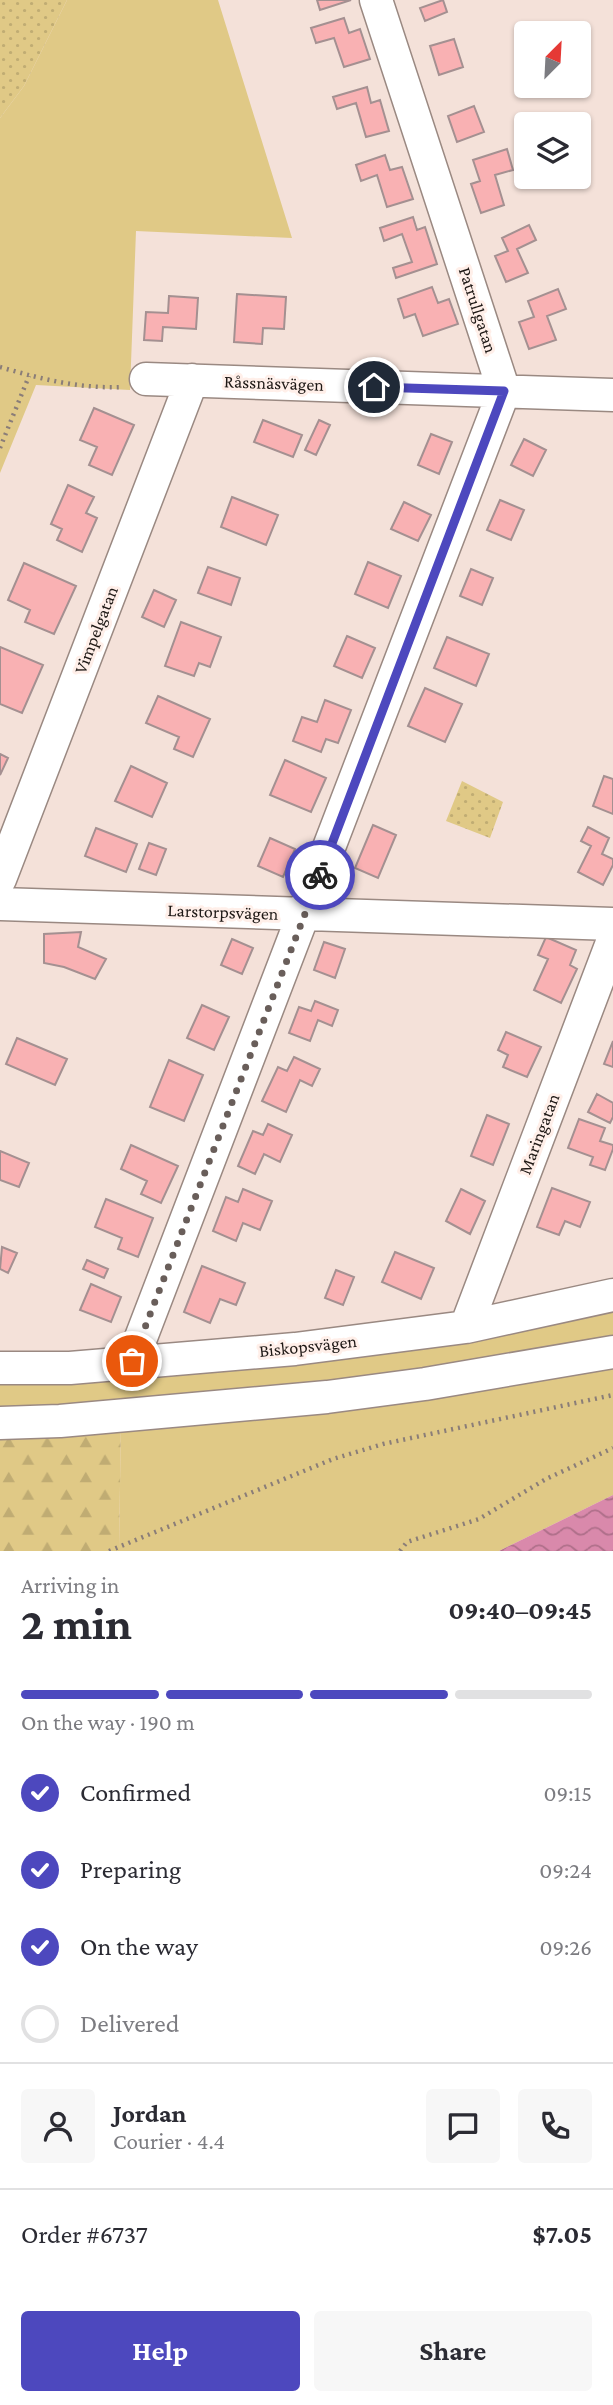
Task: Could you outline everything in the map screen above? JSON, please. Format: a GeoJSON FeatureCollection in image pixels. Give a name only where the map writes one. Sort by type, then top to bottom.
{"type":"FeatureCollection","features":[{"type":"Feature","properties":{"kind":"street","name":"Patrullgatan"},"geometry":{"type":"LineString","coordinates":[[376,0],[504,391]]}},
{"type":"Feature","properties":{"kind":"street","name":"Råssnäsvägen"},"geometry":{"type":"LineString","coordinates":[[146,379],[613,395]]}},
{"type":"Feature","properties":{"kind":"street","name":"Vimpelgatan"},"geometry":{"type":"LineString","coordinates":[[0,879],[192,380]]}},
{"type":"Feature","properties":{"kind":"street"},"geometry":{"type":"LineString","coordinates":[[132,1361],[504,391]]}},
{"type":"Feature","properties":{"kind":"street","name":"Larstorpsvägen"},"geometry":{"type":"LineString","coordinates":[[0,904],[613,924]]}},
{"type":"Feature","properties":{"kind":"street","name":"Maringatan"},"geometry":{"type":"LineString","coordinates":[[466,1327],[613,940]]}},
{"type":"Feature","properties":{"kind":"street","name":"Biskopsvägen"},"geometry":{"type":"LineString","coordinates":[[0,1368],[71,1368],[295,1349],[466,1327],[613,1295]]}},
{"type":"Feature","properties":{"kind":"street"},"geometry":{"type":"LineString","coordinates":[[0,1423],[60,1421],[327,1397],[425,1384],[613,1352]]}},
{"type":"Feature","properties":{"kind":"path"},"geometry":{"type":"LineString","coordinates":[[0,367],[42,380],[95,388],[122,387],[146,379]]}},
{"type":"Feature","properties":{"kind":"path"},"geometry":{"type":"LineString","coordinates":[[0,448],[29,376]]}},
{"type":"Feature","properties":{"kind":"path"},"geometry":{"type":"LineString","coordinates":[[109,1551],[333,1458],[396,1441],[613,1395]]}},
{"type":"Feature","properties":{"kind":"path"},"geometry":{"type":"LineString","coordinates":[[400,1551],[407,1542],[479,1519],[546,1479],[613,1448]]}},
{"type":"Feature","properties":{"kind":"green space"},"geometry":{"type":"Polygon","coordinates":[[[0,0],[67,0],[24,86],[0,118],[0,0]]]}},
{"type":"Feature","properties":{"kind":"green space"},"geometry":{"type":"Polygon","coordinates":[[[67,0],[218,0],[292,238],[136,231],[130,390],[36,385],[0,473],[0,118],[24,86],[67,0]]]}},
{"type":"Feature","properties":{"kind":"green space"},"geometry":{"type":"Polygon","coordinates":[[[462,781],[503,802],[490,838],[446,821],[462,781]]]}},
{"type":"Feature","properties":{"kind":"green space"},"geometry":{"type":"Polygon","coordinates":[[[613,1291],[613,1495],[499,1551],[119,1551],[121,1420],[0,1429],[0,1360],[137,1361],[613,1291]]]}},
{"type":"Feature","properties":{"kind":"green space"},"geometry":{"type":"Polygon","coordinates":[[[121,1420],[119,1551],[0,1551],[0,1429],[121,1420]]]}},
{"type":"Feature","properties":{"kind":"water"},"geometry":{"type":"Polygon","coordinates":[[[613,1495],[613,1551],[499,1551],[613,1495]]]}},
{"type":"Feature","properties":{"kind":"building"},"geometry":{"type":"Polygon","coordinates":[[[317,0],[351,0],[320,10],[317,0]]]}},
{"type":"Feature","properties":{"kind":"building"},"geometry":{"type":"Polygon","coordinates":[[[443,0],[447,12],[425,21],[420,8],[443,0]]]}},
{"type":"Feature","properties":{"kind":"building"},"geometry":{"type":"Polygon","coordinates":[[[344,18],[349,33],[360,29],[370,59],[344,67],[334,38],[316,43],[311,28],[344,18]]]}},
{"type":"Feature","properties":{"kind":"building"},"geometry":{"type":"Polygon","coordinates":[[[454,39],[463,67],[439,75],[430,46],[454,39]]]}},
{"type":"Feature","properties":{"kind":"building"},"geometry":{"type":"Polygon","coordinates":[[[367,87],[371,103],[380,100],[389,131],[366,137],[356,103],[337,109],[333,97],[367,87]]]}},
{"type":"Feature","properties":{"kind":"building"},"geometry":{"type":"Polygon","coordinates":[[[474,106],[484,132],[457,142],[448,116],[474,106]]]}},
{"type":"Feature","properties":{"kind":"building"},"geometry":{"type":"Polygon","coordinates":[[[507,149],[513,170],[495,175],[504,205],[481,213],[471,184],[480,181],[473,160],[507,149]]]}},
{"type":"Feature","properties":{"kind":"building"},"geometry":{"type":"Polygon","coordinates":[[[385,155],[390,170],[402,167],[413,199],[387,207],[377,175],[361,181],[356,165],[385,155]]]}},
{"type":"Feature","properties":{"kind":"building"},"geometry":{"type":"Polygon","coordinates":[[[413,217],[417,230],[425,227],[437,264],[396,278],[393,268],[412,262],[402,234],[384,241],[380,228],[413,217]]]}},
{"type":"Feature","properties":{"kind":"building"},"geometry":{"type":"Polygon","coordinates":[[[529,225],[536,240],[517,249],[528,273],[506,282],[495,256],[508,251],[502,238],[529,225]]]}},
{"type":"Feature","properties":{"kind":"building"},"geometry":{"type":"Polygon","coordinates":[[[432,287],[438,303],[449,299],[458,324],[423,336],[415,314],[404,318],[398,299],[432,287]]]}},
{"type":"Feature","properties":{"kind":"building"},"geometry":{"type":"Polygon","coordinates":[[[558,289],[566,309],[547,316],[556,340],[529,349],[519,322],[534,317],[528,301],[558,289]]]}},
{"type":"Feature","properties":{"kind":"building"},"geometry":{"type":"Polygon","coordinates":[[[237,294],[286,297],[284,329],[263,328],[262,344],[234,342],[237,294]]]}},
{"type":"Feature","properties":{"kind":"building"},"geometry":{"type":"Polygon","coordinates":[[[169,296],[198,298],[196,329],[163,327],[162,341],[144,340],[146,312],[168,313],[169,296]]]}},
{"type":"Feature","properties":{"kind":"building"},"geometry":{"type":"Polygon","coordinates":[[[94,408],[134,425],[112,475],[89,465],[97,447],[80,440],[94,408]]]}},
{"type":"Feature","properties":{"kind":"building"},"geometry":{"type":"Polygon","coordinates":[[[263,420],[302,435],[293,457],[254,442],[263,420]]]}},
{"type":"Feature","properties":{"kind":"building"},"geometry":{"type":"Polygon","coordinates":[[[319,420],[330,425],[316,455],[305,450],[319,420]]]}},
{"type":"Feature","properties":{"kind":"building"},"geometry":{"type":"Polygon","coordinates":[[[431,434],[452,442],[439,474],[418,465],[431,434]]]}},
{"type":"Feature","properties":{"kind":"building"},"geometry":{"type":"Polygon","coordinates":[[[524,439],[546,450],[533,476],[511,465],[524,439]]]}},
{"type":"Feature","properties":{"kind":"building"},"geometry":{"type":"Polygon","coordinates":[[[68,485],[94,497],[86,513],[97,518],[82,552],[57,540],[62,529],[51,524],[68,485]]]}},
{"type":"Feature","properties":{"kind":"building"},"geometry":{"type":"Polygon","coordinates":[[[232,497],[278,515],[266,545],[221,527],[232,497]]]}},
{"type":"Feature","properties":{"kind":"building"},"geometry":{"type":"Polygon","coordinates":[[[500,500],[524,510],[511,540],[487,530],[500,500]]]}},
{"type":"Feature","properties":{"kind":"building"},"geometry":{"type":"Polygon","coordinates":[[[404,502],[431,515],[418,541],[391,529],[404,502]]]}},
{"type":"Feature","properties":{"kind":"building"},"geometry":{"type":"Polygon","coordinates":[[[368,562],[401,576],[388,608],[355,594],[368,562]]]}},
{"type":"Feature","properties":{"kind":"building"},"geometry":{"type":"Polygon","coordinates":[[[24,563],[76,586],[54,634],[25,622],[30,610],[8,600],[24,563]]]}},
{"type":"Feature","properties":{"kind":"building"},"geometry":{"type":"Polygon","coordinates":[[[208,567],[240,578],[231,605],[198,593],[208,567]]]}},
{"type":"Feature","properties":{"kind":"building"},"geometry":{"type":"Polygon","coordinates":[[[471,569],[493,578],[482,605],[460,596],[471,569]]]}},
{"type":"Feature","properties":{"kind":"building"},"geometry":{"type":"Polygon","coordinates":[[[154,590],[176,600],[164,627],[142,617],[154,590]]]}},
{"type":"Feature","properties":{"kind":"building"},"geometry":{"type":"Polygon","coordinates":[[[181,622],[221,637],[210,667],[199,663],[194,676],[165,666],[181,622]]]}},
{"type":"Feature","properties":{"kind":"building"},"geometry":{"type":"Polygon","coordinates":[[[347,636],[375,648],[362,678],[334,666],[347,636]]]}},
{"type":"Feature","properties":{"kind":"building"},"geometry":{"type":"Polygon","coordinates":[[[447,637],[489,654],[476,686],[434,668],[447,637]]]}},
{"type":"Feature","properties":{"kind":"building"},"geometry":{"type":"Polygon","coordinates":[[[0,647],[43,665],[22,713],[0,704],[0,647]]]}},
{"type":"Feature","properties":{"kind":"building"},"geometry":{"type":"Polygon","coordinates":[[[425,688],[462,704],[445,742],[408,726],[425,688]]]}},
{"type":"Feature","properties":{"kind":"building"},"geometry":{"type":"Polygon","coordinates":[[[158,696],[210,719],[193,757],[174,749],[179,737],[146,723],[158,696]]]}},
{"type":"Feature","properties":{"kind":"building"},"geometry":{"type":"Polygon","coordinates":[[[325,700],[351,710],[338,743],[326,739],[321,752],[293,741],[302,717],[317,722],[325,700]]]}},
{"type":"Feature","properties":{"kind":"building"},"geometry":{"type":"Polygon","coordinates":[[[0,754],[8,758],[0,775],[0,754]]]}},
{"type":"Feature","properties":{"kind":"building"},"geometry":{"type":"Polygon","coordinates":[[[285,760],[326,778],[311,812],[270,795],[285,760]]]}},
{"type":"Feature","properties":{"kind":"building"},"geometry":{"type":"Polygon","coordinates":[[[131,766],[167,783],[152,817],[115,801],[131,766]]]}},
{"type":"Feature","properties":{"kind":"building"},"geometry":{"type":"Polygon","coordinates":[[[604,776],[613,779],[613,814],[593,806],[604,776]]]}},
{"type":"Feature","properties":{"kind":"building"},"geometry":{"type":"Polygon","coordinates":[[[373,825],[396,835],[378,878],[355,868],[373,825]]]}},
{"type":"Feature","properties":{"kind":"building"},"geometry":{"type":"Polygon","coordinates":[[[588,827],[609,838],[602,854],[613,859],[613,865],[603,885],[578,872],[591,846],[581,841],[588,827]]]}},
{"type":"Feature","properties":{"kind":"building"},"geometry":{"type":"Polygon","coordinates":[[[96,828],[137,844],[126,872],[85,856],[96,828]]]}},
{"type":"Feature","properties":{"kind":"building"},"geometry":{"type":"Polygon","coordinates":[[[270,838],[295,849],[283,877],[258,866],[270,838]]]}},
{"type":"Feature","properties":{"kind":"building"},"geometry":{"type":"Polygon","coordinates":[[[149,843],[166,849],[156,875],[139,869],[149,843]]]}},
{"type":"Feature","properties":{"kind":"building"},"geometry":{"type":"Polygon","coordinates":[[[81,932],[78,947],[106,959],[95,979],[64,967],[44,963],[44,934],[81,932]]]}},
{"type":"Feature","properties":{"kind":"building"},"geometry":{"type":"Polygon","coordinates":[[[546,937],[576,950],[570,965],[577,969],[561,1003],[534,990],[548,959],[538,955],[546,937]]]}},
{"type":"Feature","properties":{"kind":"building"},"geometry":{"type":"Polygon","coordinates":[[[232,939],[253,948],[242,974],[221,965],[232,939]]]}},
{"type":"Feature","properties":{"kind":"building"},"geometry":{"type":"Polygon","coordinates":[[[324,942],[345,949],[335,978],[314,970],[324,942]]]}},
{"type":"Feature","properties":{"kind":"building"},"geometry":{"type":"Polygon","coordinates":[[[315,1001],[338,1010],[332,1026],[318,1020],[310,1041],[289,1033],[299,1007],[311,1011],[315,1001]]]}},
{"type":"Feature","properties":{"kind":"building"},"geometry":{"type":"Polygon","coordinates":[[[202,1005],[229,1017],[214,1050],[187,1038],[202,1005]]]}},
{"type":"Feature","properties":{"kind":"building"},"geometry":{"type":"Polygon","coordinates":[[[506,1032],[541,1047],[527,1077],[503,1067],[508,1055],[498,1050],[506,1032]]]}},
{"type":"Feature","properties":{"kind":"building"},"geometry":{"type":"Polygon","coordinates":[[[17,1038],[67,1059],[55,1085],[6,1064],[17,1038]]]}},
{"type":"Feature","properties":{"kind":"building"},"geometry":{"type":"Polygon","coordinates":[[[613,1041],[613,1067],[604,1064],[613,1041]]]}},
{"type":"Feature","properties":{"kind":"building"},"geometry":{"type":"Polygon","coordinates":[[[294,1057],[320,1069],[312,1086],[300,1080],[286,1112],[262,1101],[278,1067],[287,1071],[294,1057]]]}},
{"type":"Feature","properties":{"kind":"building"},"geometry":{"type":"Polygon","coordinates":[[[169,1060],[203,1075],[184,1121],[150,1107],[169,1060]]]}},
{"type":"Feature","properties":{"kind":"building"},"geometry":{"type":"Polygon","coordinates":[[[597,1094],[613,1103],[610,1123],[588,1112],[597,1094]]]}},
{"type":"Feature","properties":{"kind":"building"},"geometry":{"type":"Polygon","coordinates":[[[487,1115],[509,1124],[493,1165],[471,1156],[487,1115]]]}},
{"type":"Feature","properties":{"kind":"building"},"geometry":{"type":"Polygon","coordinates":[[[579,1119],[605,1128],[600,1141],[613,1145],[613,1149],[605,1170],[590,1165],[593,1157],[568,1148],[579,1119]]]}},
{"type":"Feature","properties":{"kind":"building"},"geometry":{"type":"Polygon","coordinates":[[[268,1124],[292,1135],[280,1162],[264,1154],[255,1174],[238,1166],[253,1131],[263,1135],[268,1124]]]}},
{"type":"Feature","properties":{"kind":"building"},"geometry":{"type":"Polygon","coordinates":[[[131,1145],[178,1166],[161,1203],[141,1194],[147,1181],[121,1169],[131,1145]]]}},
{"type":"Feature","properties":{"kind":"building"},"geometry":{"type":"Polygon","coordinates":[[[0,1151],[29,1163],[19,1187],[0,1180],[0,1151]]]}},
{"type":"Feature","properties":{"kind":"building"},"geometry":{"type":"Polygon","coordinates":[[[552,1188],[590,1202],[580,1227],[565,1221],[559,1235],[537,1227],[552,1188]]]}},
{"type":"Feature","properties":{"kind":"building"},"geometry":{"type":"Polygon","coordinates":[[[243,1189],[272,1201],[260,1230],[243,1223],[236,1241],[213,1231],[226,1197],[238,1202],[243,1189]]]}},
{"type":"Feature","properties":{"kind":"building"},"geometry":{"type":"Polygon","coordinates":[[[461,1189],[485,1201],[470,1234],[446,1221],[461,1189]]]}},
{"type":"Feature","properties":{"kind":"building"},"geometry":{"type":"Polygon","coordinates":[[[106,1199],[153,1218],[138,1257],[118,1249],[122,1238],[95,1227],[106,1199]]]}},
{"type":"Feature","properties":{"kind":"building"},"geometry":{"type":"Polygon","coordinates":[[[2,1247],[17,1253],[8,1273],[0,1269],[2,1247]]]}},
{"type":"Feature","properties":{"kind":"building"},"geometry":{"type":"Polygon","coordinates":[[[395,1252],[434,1268],[421,1299],[382,1282],[395,1252]]]}},
{"type":"Feature","properties":{"kind":"building"},"geometry":{"type":"Polygon","coordinates":[[[87,1260],[108,1269],[104,1278],[83,1269],[87,1260]]]}},
{"type":"Feature","properties":{"kind":"building"},"geometry":{"type":"Polygon","coordinates":[[[202,1266],[245,1283],[236,1305],[220,1299],[210,1323],[184,1312],[202,1266]]]}},
{"type":"Feature","properties":{"kind":"building"},"geometry":{"type":"Polygon","coordinates":[[[336,1270],[354,1277],[343,1305],[325,1298],[336,1270]]]}},
{"type":"Feature","properties":{"kind":"building"},"geometry":{"type":"Polygon","coordinates":[[[91,1284],[121,1297],[111,1322],[80,1310],[91,1284]]]}},
{"type":"Feature","properties":{"kind":"way so far"},"geometry":{"type":"LineString","coordinates":[[132,1361],[320,875]]}},
{"type":"Feature","properties":{"kind":"route"},"geometry":{"type":"LineString","coordinates":[[320,875],[504,391],[374,387]]}}]}
